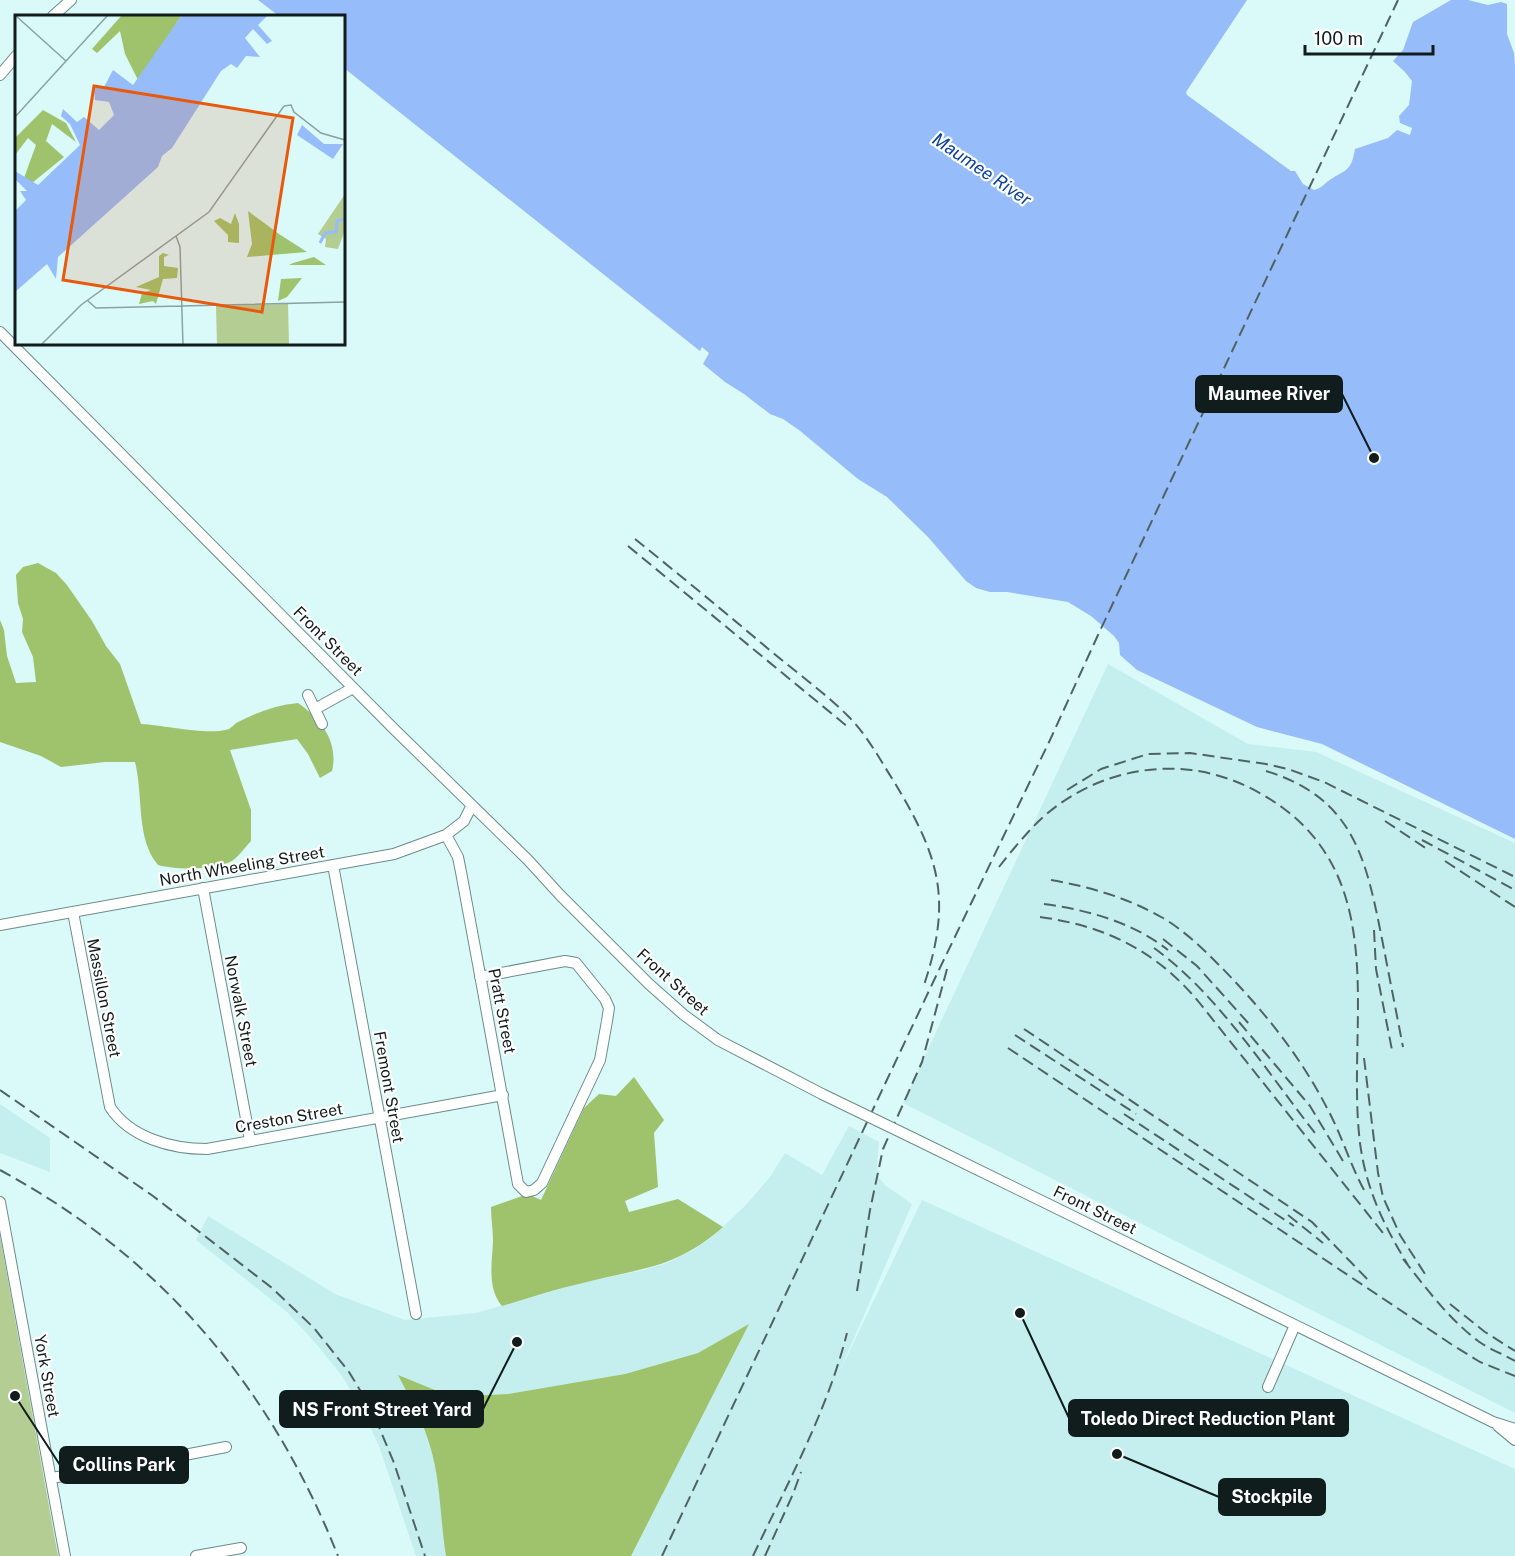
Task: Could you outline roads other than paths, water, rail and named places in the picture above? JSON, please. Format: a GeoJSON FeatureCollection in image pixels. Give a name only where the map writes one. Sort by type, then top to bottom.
{"type":"FeatureCollection","features":[{"type":"Feature","properties":{"kind":"street"},"geometry":{"type":"LineString","coordinates":[[54,15],[70,0]]}},
{"type":"Feature","properties":{"kind":"street"},"geometry":{"type":"LineString","coordinates":[[0,75],[15,57]]}},
{"type":"Feature","properties":{"kind":"street","name":"Front Street"},"geometry":{"type":"LineString","coordinates":[[0,332],[649,984],[684,1015],[738,1051],[822,1094],[1493,1422],[1515,1429]]}},
{"type":"Feature","properties":{"kind":"street"},"geometry":{"type":"LineString","coordinates":[[315,710],[353,688]]}},
{"type":"Feature","properties":{"kind":"street"},"geometry":{"type":"LineString","coordinates":[[308,696],[322,724]]}},
{"type":"Feature","properties":{"kind":"street","name":"North Wheeling Street"},"geometry":{"type":"LineString","coordinates":[[0,925],[402,852],[446,835],[464,821],[472,805]]}},
{"type":"Feature","properties":{"kind":"street","name":"Pratt Street"},"geometry":{"type":"LineString","coordinates":[[446,835],[460,864],[480,977],[518,1184],[526,1192],[534,1190],[542,1183],[600,1060],[609,1008],[605,999],[576,963],[565,962],[480,977]]}},
{"type":"Feature","properties":{"kind":"street","name":"Fremont Street"},"geometry":{"type":"LineString","coordinates":[[333,865],[416,1314]]}},
{"type":"Feature","properties":{"kind":"street","name":"Norwalk Street"},"geometry":{"type":"LineString","coordinates":[[203,888],[250,1140]]}},
{"type":"Feature","properties":{"kind":"street","name":"Massillon Street"},"geometry":{"type":"LineString","coordinates":[[73,912],[106,1089]]}},
{"type":"Feature","properties":{"kind":"street","name":"Creston Street"},"geometry":{"type":"LineString","coordinates":[[106,1089],[110,1107],[124,1124],[166,1144],[207,1149],[502,1095]]}},
{"type":"Feature","properties":{"kind":"street","name":"York Street"},"geometry":{"type":"LineString","coordinates":[[0,1202],[65,1556]]}},
{"type":"Feature","properties":{"kind":"street"},"geometry":{"type":"LineString","coordinates":[[1268,1387],[1295,1325]]}},
{"type":"Feature","properties":{"kind":"street","name":"Front Street"},"geometry":{"type":"LineString","coordinates":[[1493,1422],[1515,1440]]}},
{"type":"Feature","properties":{"kind":"street"},"geometry":{"type":"LineString","coordinates":[[51,1478],[226,1448]]}},
{"type":"Feature","properties":{"kind":"street"},"geometry":{"type":"LineString","coordinates":[[196,1556],[241,1548]]}},
{"type":"Feature","properties":{"kind":"water"},"geometry":{"type":"Polygon","coordinates":[[[258,0],[1247,0],[1186,92],[1187,95],[1291,171],[1295,171],[1303,184],[1314,190],[1349,167],[1355,149],[1388,138],[1397,130],[1410,135],[1412,128],[1400,123],[1399,116],[1409,105],[1412,81],[1393,61],[1403,50],[1413,22],[1451,0],[1468,0],[1488,5],[1501,2],[1507,4],[1507,34],[1514,53],[1515,65],[1515,839],[1322,744],[1257,727],[1137,670],[1120,655],[1119,643],[1114,636],[1091,616],[1068,602],[1007,592],[990,592],[976,588],[966,581],[928,537],[887,497],[858,479],[799,430],[783,419],[770,414],[725,382],[703,364],[709,353],[702,347],[700,351],[345,69],[345,15],[278,15],[258,0]]]}},
{"type":"Feature","properties":{"kind":"railway"},"geometry":{"type":"LineString","coordinates":[[662,1556],[1050,740],[1398,0]]}},
{"type":"Feature","properties":{"kind":"railway"},"geometry":{"type":"LineString","coordinates":[[635,539],[830,699],[855,723],[872,747],[909,807],[931,855],[937,878],[938,927],[924,985]]}},
{"type":"Feature","properties":{"kind":"railway"},"geometry":{"type":"LineString","coordinates":[[628,546],[848,727]]}},
{"type":"Feature","properties":{"kind":"railway"},"geometry":{"type":"LineString","coordinates":[[1067,790],[1101,769],[1148,754],[1190,753],[1266,764],[1324,782],[1515,877]]}},
{"type":"Feature","properties":{"kind":"railway"},"geometry":{"type":"LineString","coordinates":[[999,867],[1031,829],[1065,800],[1104,780],[1147,770],[1191,770],[1239,783],[1283,808],[1317,841],[1339,878],[1351,919],[1357,963],[1357,1099],[1363,1160],[1377,1207],[1408,1265]]}},
{"type":"Feature","properties":{"kind":"railway"},"geometry":{"type":"LineString","coordinates":[[1266,771],[1296,783],[1319,797],[1337,815],[1351,835],[1370,883],[1403,1047]]}},
{"type":"Feature","properties":{"kind":"railway"},"geometry":{"type":"LineString","coordinates":[[1385,821],[1427,849]]}},
{"type":"Feature","properties":{"kind":"railway"},"geometry":{"type":"LineString","coordinates":[[1422,840],[1515,890]]}},
{"type":"Feature","properties":{"kind":"railway"},"geometry":{"type":"LineString","coordinates":[[1445,861],[1515,907]]}},
{"type":"Feature","properties":{"kind":"railway"},"geometry":{"type":"LineString","coordinates":[[1051,880],[1109,894],[1150,911],[1179,929],[1215,961],[1238,984],[1294,1053],[1333,1120],[1364,1190]]}},
{"type":"Feature","properties":{"kind":"railway"},"geometry":{"type":"LineString","coordinates":[[1044,904],[1109,919],[1140,932],[1168,950]]}},
{"type":"Feature","properties":{"kind":"railway"},"geometry":{"type":"LineString","coordinates":[[1040,917],[1064,921],[1108,934],[1147,955],[1182,983],[1383,1233]]}},
{"type":"Feature","properties":{"kind":"railway"},"geometry":{"type":"LineString","coordinates":[[1374,930],[1376,969],[1392,1050]]}},
{"type":"Feature","properties":{"kind":"railway"},"geometry":{"type":"LineString","coordinates":[[1163,939],[1197,966],[1250,1025]]}},
{"type":"Feature","properties":{"kind":"railway"},"geometry":{"type":"LineString","coordinates":[[1154,948],[1177,966],[1220,1010],[1315,1133]]}},
{"type":"Feature","properties":{"kind":"railway"},"geometry":{"type":"LineString","coordinates":[[857,1291],[870,1210],[883,1149],[922,1062],[947,969]]}},
{"type":"Feature","properties":{"kind":"railway"},"geometry":{"type":"LineString","coordinates":[[1239,1022],[1310,1106],[1343,1161]]}},
{"type":"Feature","properties":{"kind":"railway"},"geometry":{"type":"LineString","coordinates":[[1024,1029],[1312,1222],[1371,1283]]}},
{"type":"Feature","properties":{"kind":"railway"},"geometry":{"type":"LineString","coordinates":[[1015,1035],[1136,1114]]}},
{"type":"Feature","properties":{"kind":"railway"},"geometry":{"type":"LineString","coordinates":[[1008,1048],[1451,1344],[1480,1362],[1515,1376]]}},
{"type":"Feature","properties":{"kind":"railway"},"geometry":{"type":"LineString","coordinates":[[1364,1058],[1383,1197],[1400,1235],[1425,1274]]}},
{"type":"Feature","properties":{"kind":"railway"},"geometry":{"type":"LineString","coordinates":[[0,1090],[153,1196],[272,1288],[314,1328],[349,1372],[372,1410],[394,1463],[425,1556]]}},
{"type":"Feature","properties":{"kind":"railway"},"geometry":{"type":"LineString","coordinates":[[1124,1114],[1294,1226]]}},
{"type":"Feature","properties":{"kind":"railway"},"geometry":{"type":"LineString","coordinates":[[0,1170],[58,1205],[111,1243],[160,1286],[204,1332],[244,1383],[280,1437],[311,1494],[338,1556]]}},
{"type":"Feature","properties":{"kind":"railway"},"geometry":{"type":"LineString","coordinates":[[1288,1215],[1323,1243]]}},
{"type":"Feature","properties":{"kind":"railway"},"geometry":{"type":"LineString","coordinates":[[1403,1259],[1457,1323],[1482,1344],[1515,1361]]}},
{"type":"Feature","properties":{"kind":"railway"},"geometry":{"type":"LineString","coordinates":[[1450,1304],[1485,1332],[1515,1351]]}},
{"type":"Feature","properties":{"kind":"railway"},"geometry":{"type":"LineString","coordinates":[[753,1556],[829,1391],[847,1333]]}},
{"type":"Feature","properties":{"kind":"railway"},"geometry":{"type":"LineString","coordinates":[[765,1556],[801,1472]]}},
{"type":"Feature","properties":{"kind":"place","name":"Maumee River"},"geometry":{"type":"Point","coordinates":[1374,458]}},
{"type":"Feature","properties":{"kind":"place","name":"Toledo Direct Reduction Plant"},"geometry":{"type":"Point","coordinates":[1020,1313]}},
{"type":"Feature","properties":{"kind":"place","name":"NS Front Street Yard"},"geometry":{"type":"Point","coordinates":[517,1342]}},
{"type":"Feature","properties":{"kind":"place","name":"Collins Park"},"geometry":{"type":"Point","coordinates":[15,1396]}},
{"type":"Feature","properties":{"kind":"place","name":"Stockpile"},"geometry":{"type":"Point","coordinates":[1117,1454]}}]}
